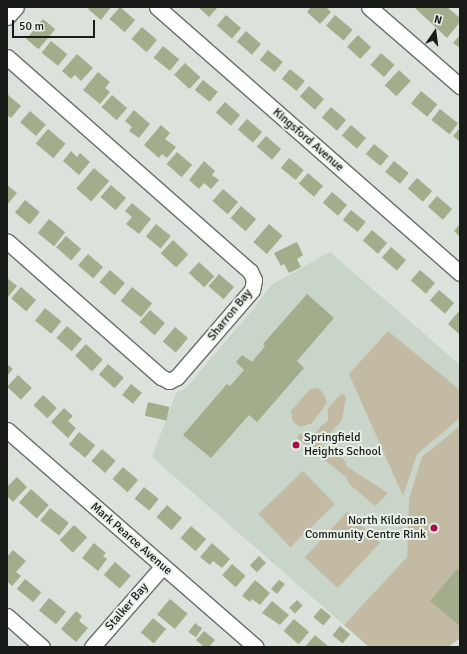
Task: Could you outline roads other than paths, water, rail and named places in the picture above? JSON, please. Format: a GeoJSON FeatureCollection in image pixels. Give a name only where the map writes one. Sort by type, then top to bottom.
{"type":"FeatureCollection","features":[{"type":"Feature","properties":{"kind":"street"},"geometry":{"type":"LineString","coordinates":[[7,17],[16,7]]}},
{"type":"Feature","properties":{"kind":"street","name":"Kingsford Avenue"},"geometry":{"type":"LineString","coordinates":[[156,7],[460,273]]}},
{"type":"Feature","properties":{"kind":"street"},"geometry":{"type":"LineString","coordinates":[[379,10],[460,86]]}},
{"type":"Feature","properties":{"kind":"street","name":"Sharron Bay"},"geometry":{"type":"LineString","coordinates":[[7,57],[250,271],[254,280],[252,290],[177,377],[169,381],[161,377],[7,241]]}},
{"type":"Feature","properties":{"kind":"street","name":"Mark Pearce Avenue"},"geometry":{"type":"LineString","coordinates":[[7,430],[162,567],[256,647]]}},
{"type":"Feature","properties":{"kind":"street","name":"Stalker Bay"},"geometry":{"type":"LineString","coordinates":[[92,647],[162,567]]}},
{"type":"Feature","properties":{"kind":"street"},"geometry":{"type":"LineString","coordinates":[[7,616],[42,647]]}},
{"type":"Feature","properties":{"kind":"place","name":"Springfield Heights School"},"geometry":{"type":"Point","coordinates":[296,445]}},
{"type":"Feature","properties":{"kind":"place","name":"North Kildonan Community Centre Rink"},"geometry":{"type":"Point","coordinates":[434,528]}}]}
